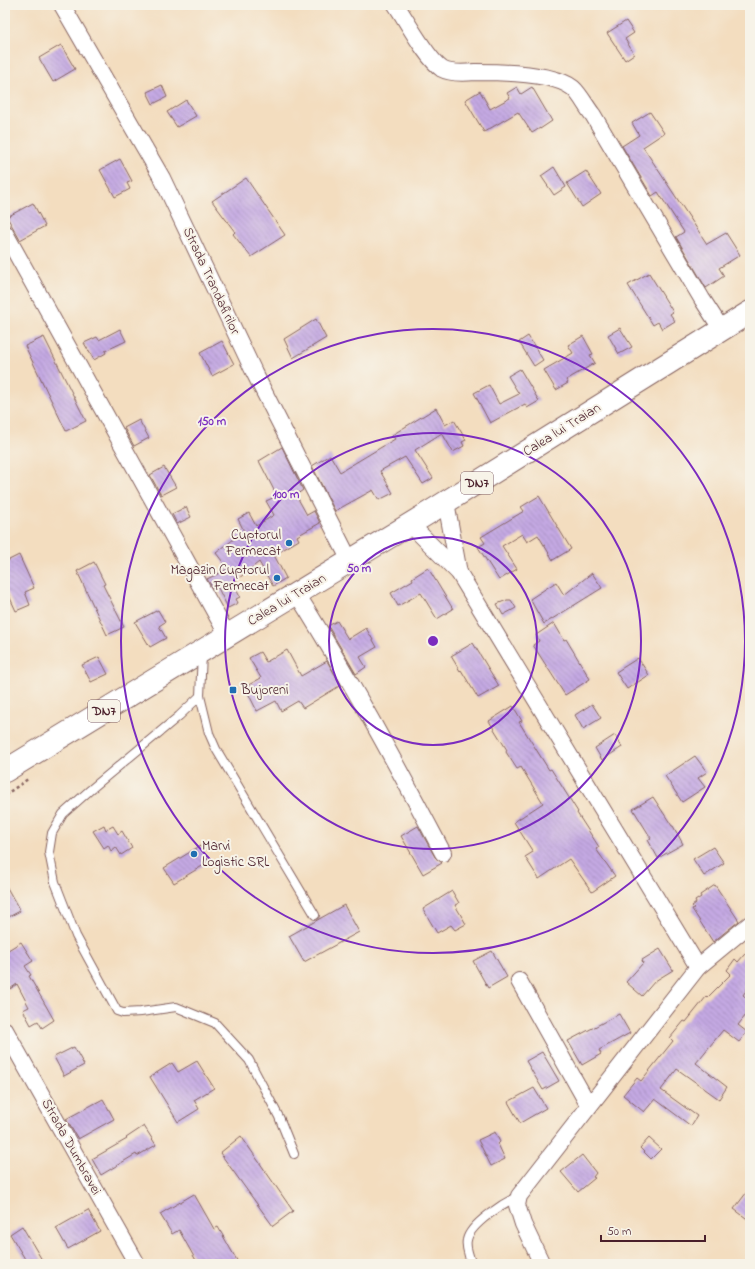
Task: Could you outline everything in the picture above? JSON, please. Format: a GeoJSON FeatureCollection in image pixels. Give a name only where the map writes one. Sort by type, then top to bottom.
{"type":"FeatureCollection","features":[{"type":"Feature","properties":{"kind":"highway","name":"Calea lui Traian"},"geometry":{"type":"LineString","coordinates":[[5,771],[297,594],[750,312]]}},
{"type":"Feature","properties":{"kind":"street","name":"Strada Trandafirilor"},"geometry":{"type":"LineString","coordinates":[[62,5],[162,178],[254,372],[350,561]]}},
{"type":"Feature","properties":{"kind":"street"},"geometry":{"type":"LineString","coordinates":[[396,5],[428,54],[443,69],[458,73],[501,72],[543,77],[558,81],[573,88],[593,115],[722,330]]}},
{"type":"Feature","properties":{"kind":"street"},"geometry":{"type":"LineString","coordinates":[[5,233],[228,636]]}},
{"type":"Feature","properties":{"kind":"street"},"geometry":{"type":"LineString","coordinates":[[446,502],[459,573]]}},
{"type":"Feature","properties":{"kind":"street"},"geometry":{"type":"LineString","coordinates":[[410,524],[459,573],[698,967]]}},
{"type":"Feature","properties":{"kind":"street"},"geometry":{"type":"LineString","coordinates":[[297,594],[368,711],[406,780],[443,853]]}},
{"type":"Feature","properties":{"kind":"street"},"geometry":{"type":"LineString","coordinates":[[542,1264],[523,1224],[517,1205],[519,1196],[698,967],[750,924]]}},
{"type":"Feature","properties":{"kind":"street"},"geometry":{"type":"LineString","coordinates":[[519,981],[589,1106]]}},
{"type":"Feature","properties":{"kind":"street","name":"Strada Dumbravei"},"geometry":{"type":"LineString","coordinates":[[5,1030],[137,1264]]}},
{"type":"Feature","properties":{"kind":"lane"},"geometry":{"type":"LineString","coordinates":[[202,652],[200,696],[206,722],[216,749],[315,915]]}},
{"type":"Feature","properties":{"kind":"lane"},"geometry":{"type":"LineString","coordinates":[[200,696],[180,716],[63,814],[52,833],[49,852],[50,860],[55,882],[76,936],[117,1010],[123,1013],[176,1007],[216,1023],[249,1060],[279,1117],[294,1154]]}},
{"type":"Feature","properties":{"kind":"lane"},"geometry":{"type":"LineString","coordinates":[[472,1264],[466,1248],[466,1240],[470,1233],[480,1222],[508,1201],[519,1196]]}},
{"type":"Feature","properties":{"kind":"building"},"geometry":{"type":"Polygon","coordinates":[[[626,21],[634,33],[625,39],[634,54],[625,60],[607,33],[626,21]]]}},
{"type":"Feature","properties":{"kind":"building"},"geometry":{"type":"Polygon","coordinates":[[[61,45],[75,69],[53,82],[39,58],[61,45]]]}},
{"type":"Feature","properties":{"kind":"building"},"geometry":{"type":"Polygon","coordinates":[[[162,85],[167,97],[153,104],[147,92],[162,85]]]}},
{"type":"Feature","properties":{"kind":"building"},"geometry":{"type":"Polygon","coordinates":[[[517,87],[521,94],[532,87],[552,121],[532,133],[518,112],[484,132],[465,100],[480,91],[490,109],[510,98],[507,93],[517,87]]]}},
{"type":"Feature","properties":{"kind":"building"},"geometry":{"type":"Polygon","coordinates":[[[186,100],[196,116],[177,127],[167,112],[186,100]]]}},
{"type":"Feature","properties":{"kind":"building"},"geometry":{"type":"Polygon","coordinates":[[[650,112],[664,133],[643,147],[707,244],[726,233],[740,255],[719,268],[724,276],[706,288],[676,237],[684,232],[658,192],[652,196],[622,146],[639,135],[632,123],[650,112]]]}},
{"type":"Feature","properties":{"kind":"building"},"geometry":{"type":"Polygon","coordinates":[[[120,159],[132,181],[127,183],[130,189],[115,197],[100,170],[120,159]]]}},
{"type":"Feature","properties":{"kind":"building"},"geometry":{"type":"Polygon","coordinates":[[[554,167],[566,187],[554,195],[541,176],[554,167]]]}},
{"type":"Feature","properties":{"kind":"building"},"geometry":{"type":"Polygon","coordinates":[[[586,171],[601,194],[582,207],[567,183],[586,171]]]}},
{"type":"Feature","properties":{"kind":"building"},"geometry":{"type":"Polygon","coordinates":[[[246,178],[285,235],[251,257],[233,234],[235,232],[212,201],[246,178]]]}},
{"type":"Feature","properties":{"kind":"building"},"geometry":{"type":"Polygon","coordinates":[[[33,203],[45,226],[20,240],[7,217],[33,203]]]}},
{"type":"Feature","properties":{"kind":"building"},"geometry":{"type":"Polygon","coordinates":[[[649,273],[673,312],[670,314],[675,321],[662,329],[658,322],[653,325],[628,285],[649,273]]]}},
{"type":"Feature","properties":{"kind":"building"},"geometry":{"type":"Polygon","coordinates":[[[316,319],[326,338],[293,358],[284,339],[316,319]]]}},
{"type":"Feature","properties":{"kind":"building"},"geometry":{"type":"Polygon","coordinates":[[[620,328],[632,347],[619,354],[608,335],[620,328]]]}},
{"type":"Feature","properties":{"kind":"building"},"geometry":{"type":"Polygon","coordinates":[[[120,329],[126,341],[105,351],[106,353],[94,360],[84,343],[97,337],[99,340],[120,329]]]}},
{"type":"Feature","properties":{"kind":"building"},"geometry":{"type":"Polygon","coordinates":[[[528,336],[543,360],[534,366],[519,342],[528,336]]]}},
{"type":"Feature","properties":{"kind":"building"},"geometry":{"type":"Polygon","coordinates":[[[583,336],[593,354],[590,355],[595,363],[566,380],[568,383],[556,390],[544,370],[573,353],[568,345],[583,336]]]}},
{"type":"Feature","properties":{"kind":"building"},"geometry":{"type":"Polygon","coordinates":[[[44,337],[86,421],[66,431],[25,346],[44,337]]]}},
{"type":"Feature","properties":{"kind":"building"},"geometry":{"type":"Polygon","coordinates":[[[222,341],[234,364],[212,376],[200,353],[222,341]]]}},
{"type":"Feature","properties":{"kind":"building"},"geometry":{"type":"Polygon","coordinates":[[[520,369],[539,401],[527,408],[525,404],[490,423],[474,393],[489,385],[499,404],[519,394],[508,376],[520,369]]]}},
{"type":"Feature","properties":{"kind":"building"},"geometry":{"type":"Polygon","coordinates":[[[436,408],[445,425],[454,420],[466,440],[462,442],[464,446],[453,452],[442,433],[415,450],[433,478],[423,484],[405,457],[380,471],[393,493],[379,500],[373,490],[335,511],[312,466],[330,455],[340,472],[395,439],[392,435],[436,408]]]}},
{"type":"Feature","properties":{"kind":"building"},"geometry":{"type":"Polygon","coordinates":[[[139,420],[149,438],[134,446],[124,428],[139,420]]]}},
{"type":"Feature","properties":{"kind":"building"},"geometry":{"type":"Polygon","coordinates":[[[282,447],[303,490],[296,495],[307,515],[314,511],[320,523],[297,536],[299,540],[274,555],[286,578],[273,586],[259,562],[233,583],[240,597],[236,599],[238,603],[228,608],[218,588],[214,590],[207,579],[228,569],[216,553],[244,531],[238,519],[249,513],[256,526],[274,515],[266,501],[277,496],[259,461],[282,447]]]}},
{"type":"Feature","properties":{"kind":"building"},"geometry":{"type":"Polygon","coordinates":[[[164,467],[176,487],[161,495],[150,475],[164,467]]]}},
{"type":"Feature","properties":{"kind":"building"},"geometry":{"type":"Polygon","coordinates":[[[539,496],[571,549],[553,560],[538,535],[527,542],[522,534],[502,546],[517,569],[499,580],[478,547],[485,543],[481,537],[524,511],[521,507],[539,496]]]}},
{"type":"Feature","properties":{"kind":"building"},"geometry":{"type":"Polygon","coordinates":[[[186,507],[191,517],[177,524],[172,514],[186,507]]]}},
{"type":"Feature","properties":{"kind":"building"},"geometry":{"type":"Polygon","coordinates":[[[19,555],[34,588],[25,592],[30,605],[16,611],[5,587],[5,562],[19,555]]]}},
{"type":"Feature","properties":{"kind":"building"},"geometry":{"type":"Polygon","coordinates":[[[94,562],[105,584],[103,585],[124,627],[107,635],[77,571],[94,562]]]}},
{"type":"Feature","properties":{"kind":"building"},"geometry":{"type":"Polygon","coordinates":[[[428,568],[453,609],[437,619],[421,593],[398,606],[391,593],[413,580],[412,578],[428,568]]]}},
{"type":"Feature","properties":{"kind":"building"},"geometry":{"type":"Polygon","coordinates":[[[592,573],[602,588],[544,624],[530,599],[556,582],[564,595],[592,573]]]}},
{"type":"Feature","properties":{"kind":"building"},"geometry":{"type":"Polygon","coordinates":[[[511,600],[516,608],[503,615],[497,604],[511,600]]]}},
{"type":"Feature","properties":{"kind":"building"},"geometry":{"type":"Polygon","coordinates":[[[158,610],[165,622],[159,626],[166,638],[150,647],[135,622],[158,610]]]}},
{"type":"Feature","properties":{"kind":"building"},"geometry":{"type":"Polygon","coordinates":[[[337,621],[348,639],[366,628],[377,647],[360,657],[366,667],[356,674],[328,626],[337,621]]]}},
{"type":"Feature","properties":{"kind":"building"},"geometry":{"type":"Polygon","coordinates":[[[554,623],[564,640],[566,639],[590,679],[565,695],[533,645],[539,641],[536,635],[554,623]]]}},
{"type":"Feature","properties":{"kind":"building"},"geometry":{"type":"Polygon","coordinates":[[[473,643],[499,686],[478,698],[451,656],[473,643]]]}},
{"type":"Feature","properties":{"kind":"building"},"geometry":{"type":"Polygon","coordinates":[[[287,650],[301,676],[327,661],[341,685],[303,708],[298,701],[281,711],[276,701],[257,711],[245,687],[261,678],[249,658],[260,652],[266,662],[287,650]]]}},
{"type":"Feature","properties":{"kind":"building"},"geometry":{"type":"Polygon","coordinates":[[[99,657],[108,674],[91,682],[82,665],[99,657]]]}},
{"type":"Feature","properties":{"kind":"building"},"geometry":{"type":"Polygon","coordinates":[[[638,658],[649,675],[627,689],[616,672],[638,658]]]}},
{"type":"Feature","properties":{"kind":"building"},"geometry":{"type":"Polygon","coordinates":[[[592,704],[601,718],[583,729],[575,715],[592,704]]]}},
{"type":"Feature","properties":{"kind":"building"},"geometry":{"type":"Polygon","coordinates":[[[513,706],[522,721],[519,722],[549,770],[551,769],[578,812],[577,813],[599,847],[596,849],[615,876],[592,892],[569,859],[539,879],[525,857],[533,852],[514,822],[543,803],[521,767],[517,769],[489,721],[513,706]]]}},
{"type":"Feature","properties":{"kind":"building"},"geometry":{"type":"Polygon","coordinates":[[[615,735],[622,747],[602,760],[595,748],[615,735]]]}},
{"type":"Feature","properties":{"kind":"building"},"geometry":{"type":"Polygon","coordinates":[[[695,756],[707,772],[698,778],[705,787],[682,802],[665,776],[695,756]]]}},
{"type":"Feature","properties":{"kind":"building"},"geometry":{"type":"Polygon","coordinates":[[[653,797],[673,826],[683,844],[658,858],[648,840],[651,838],[633,809],[653,797]]]}},
{"type":"Feature","properties":{"kind":"building"},"geometry":{"type":"Polygon","coordinates":[[[104,825],[106,830],[113,826],[118,834],[122,831],[132,848],[121,855],[116,847],[111,851],[108,845],[104,848],[93,831],[104,825]]]}},
{"type":"Feature","properties":{"kind":"building"},"geometry":{"type":"Polygon","coordinates":[[[418,826],[435,857],[442,863],[423,874],[401,836],[418,826]]]}},
{"type":"Feature","properties":{"kind":"building"},"geometry":{"type":"Polygon","coordinates":[[[200,846],[209,862],[174,883],[164,868],[200,846]]]}},
{"type":"Feature","properties":{"kind":"building"},"geometry":{"type":"Polygon","coordinates":[[[713,847],[724,863],[704,876],[693,859],[713,847]]]}},
{"type":"Feature","properties":{"kind":"building"},"geometry":{"type":"Polygon","coordinates":[[[5,884],[20,911],[5,919],[5,884]]]}},
{"type":"Feature","properties":{"kind":"building"},"geometry":{"type":"Polygon","coordinates":[[[715,885],[739,921],[713,942],[692,909],[694,908],[692,906],[696,903],[695,901],[701,897],[700,895],[715,885]]]}},
{"type":"Feature","properties":{"kind":"building"},"geometry":{"type":"Polygon","coordinates":[[[452,891],[459,903],[455,905],[466,924],[455,930],[451,925],[437,933],[423,909],[452,891]]]}},
{"type":"Feature","properties":{"kind":"building"},"geometry":{"type":"Polygon","coordinates":[[[344,905],[359,932],[304,962],[289,936],[344,905]]]}},
{"type":"Feature","properties":{"kind":"building"},"geometry":{"type":"Polygon","coordinates":[[[21,942],[33,961],[25,966],[31,975],[29,976],[54,1020],[42,1028],[38,1021],[31,1025],[23,1010],[29,1007],[17,984],[10,989],[5,981],[5,952],[21,942]]]}},
{"type":"Feature","properties":{"kind":"building"},"geometry":{"type":"Polygon","coordinates":[[[750,948],[750,985],[743,995],[750,1001],[750,1010],[738,1025],[747,1032],[739,1042],[723,1030],[696,1063],[727,1087],[719,1099],[677,1069],[661,1090],[697,1116],[691,1126],[655,1099],[644,1112],[623,1095],[637,1078],[641,1081],[673,1041],[670,1038],[684,1021],[686,1022],[706,997],[707,998],[731,974],[727,970],[735,959],[738,962],[750,948]]]}},
{"type":"Feature","properties":{"kind":"building"},"geometry":{"type":"Polygon","coordinates":[[[660,949],[673,970],[655,981],[642,996],[626,982],[643,963],[642,960],[660,949]]]}},
{"type":"Feature","properties":{"kind":"building"},"geometry":{"type":"Polygon","coordinates":[[[492,951],[507,977],[488,988],[473,961],[492,951]]]}},
{"type":"Feature","properties":{"kind":"building"},"geometry":{"type":"Polygon","coordinates":[[[619,1014],[630,1033],[599,1050],[601,1054],[582,1065],[568,1041],[619,1014]]]}},
{"type":"Feature","properties":{"kind":"building"},"geometry":{"type":"Polygon","coordinates":[[[74,1047],[84,1065],[64,1076],[54,1057],[74,1047]]]}},
{"type":"Feature","properties":{"kind":"building"},"geometry":{"type":"Polygon","coordinates":[[[542,1052],[559,1081],[543,1090],[526,1061],[542,1052]]]}},
{"type":"Feature","properties":{"kind":"building"},"geometry":{"type":"Polygon","coordinates":[[[197,1061],[214,1088],[194,1100],[199,1109],[178,1122],[150,1077],[172,1063],[178,1072],[197,1061]]]}},
{"type":"Feature","properties":{"kind":"building"},"geometry":{"type":"Polygon","coordinates":[[[534,1088],[546,1108],[520,1123],[508,1102],[534,1088]]]}},
{"type":"Feature","properties":{"kind":"building"},"geometry":{"type":"Polygon","coordinates":[[[103,1099],[114,1119],[78,1139],[66,1119],[103,1099]]]}},
{"type":"Feature","properties":{"kind":"building"},"geometry":{"type":"Polygon","coordinates":[[[144,1126],[156,1145],[137,1156],[136,1154],[101,1175],[92,1159],[127,1139],[126,1138],[144,1126]]]}},
{"type":"Feature","properties":{"kind":"building"},"geometry":{"type":"Polygon","coordinates":[[[495,1132],[500,1142],[498,1144],[505,1159],[491,1166],[478,1140],[495,1132]]]}},
{"type":"Feature","properties":{"kind":"building"},"geometry":{"type":"Polygon","coordinates":[[[241,1136],[293,1211],[273,1226],[220,1153],[241,1136]]]}},
{"type":"Feature","properties":{"kind":"building"},"geometry":{"type":"Polygon","coordinates":[[[649,1138],[661,1149],[651,1159],[640,1148],[649,1138]]]}},
{"type":"Feature","properties":{"kind":"building"},"geometry":{"type":"Polygon","coordinates":[[[582,1155],[596,1173],[593,1177],[595,1178],[578,1192],[561,1172],[582,1155]]]}},
{"type":"Feature","properties":{"kind":"building"},"geometry":{"type":"Polygon","coordinates":[[[750,1188],[750,1221],[734,1209],[750,1188]]]}},
{"type":"Feature","properties":{"kind":"building"},"geometry":{"type":"Polygon","coordinates":[[[194,1194],[214,1229],[218,1227],[239,1264],[198,1264],[179,1230],[172,1234],[160,1214],[194,1194]]]}},
{"type":"Feature","properties":{"kind":"building"},"geometry":{"type":"Polygon","coordinates":[[[88,1210],[100,1231],[68,1249],[56,1228],[88,1210]]]}},
{"type":"Feature","properties":{"kind":"building"},"geometry":{"type":"Polygon","coordinates":[[[22,1226],[42,1260],[36,1264],[28,1264],[10,1234],[22,1226]]]}},
{"type":"Feature","properties":{"kind":"place","name":"Cuptorul Fermecat"},"geometry":{"type":"Point","coordinates":[289,543]}},
{"type":"Feature","properties":{"kind":"place","name":"Magazin Cuptorul Fermecat"},"geometry":{"type":"Point","coordinates":[277,578]}},
{"type":"Feature","properties":{"kind":"place","name":"Bujoreni"},"geometry":{"type":"Point","coordinates":[233,690]}},
{"type":"Feature","properties":{"kind":"place","name":"Marvi Logistic SRL"},"geometry":{"type":"Point","coordinates":[194,854]}}]}
